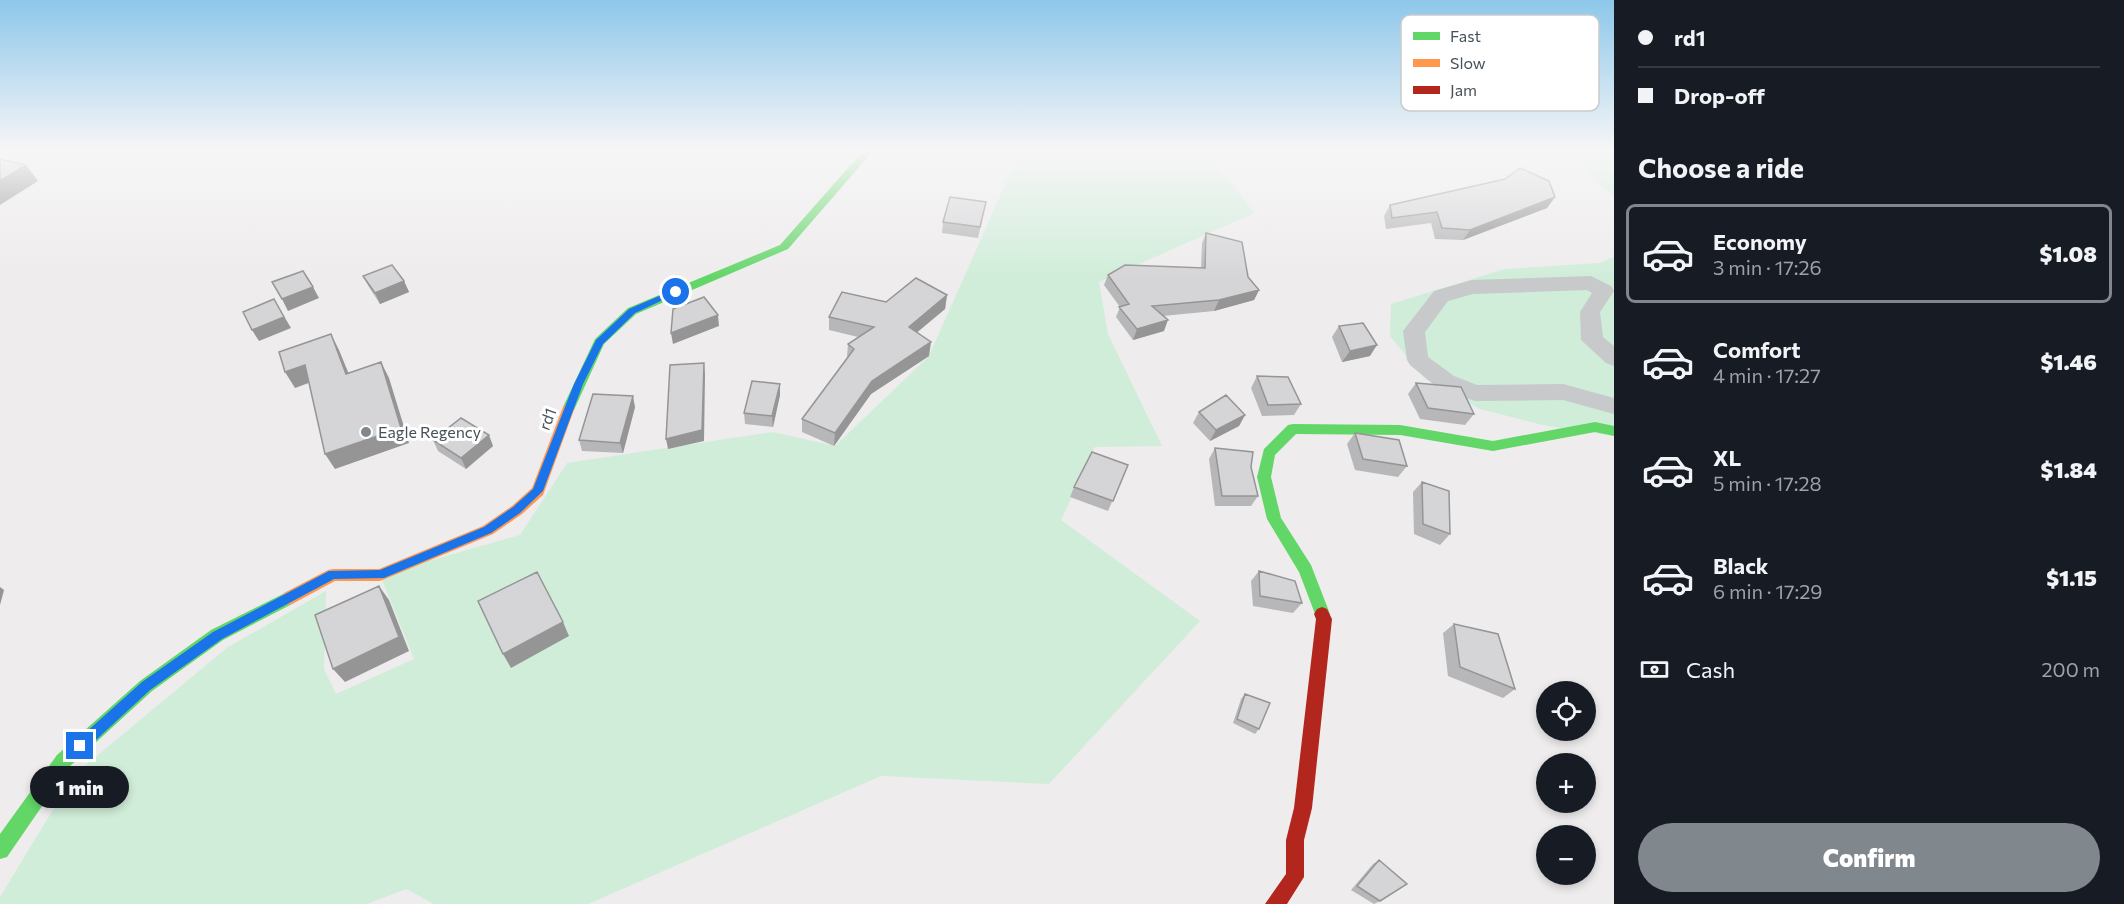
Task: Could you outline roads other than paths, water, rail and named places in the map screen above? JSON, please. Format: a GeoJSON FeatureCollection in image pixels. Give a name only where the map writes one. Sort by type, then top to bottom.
{"type":"FeatureCollection","features":[{"type":"Feature","properties":{"kind":"street","name":"rd1"},"geometry":{"type":"LineString","coordinates":[[0,850],[63,761],[146,686],[218,635],[333,575],[380,575],[488,530],[517,510],[538,491],[578,384],[599,342],[632,311],[784,247],[833,193]]}},
{"type":"Feature","properties":{"kind":"street"},"geometry":{"type":"LineString","coordinates":[[1614,358],[1592,340],[1590,312],[1604,291],[1591,283],[1472,287],[1441,296],[1414,331],[1418,360],[1446,382],[1455,386],[1475,393],[1563,392],[1614,406]]}},
{"type":"Feature","properties":{"kind":"street"},"geometry":{"type":"LineString","coordinates":[[1275,904],[1295,877],[1295,840],[1303,808],[1324,619],[1306,570],[1274,519],[1264,477],[1269,453],[1293,429],[1400,430],[1493,446],[1595,427],[1614,431]]}},
{"type":"Feature","properties":{"kind":"place","name":"Eagle Regency"},"geometry":{"type":"Point","coordinates":[366,432]}}]}
